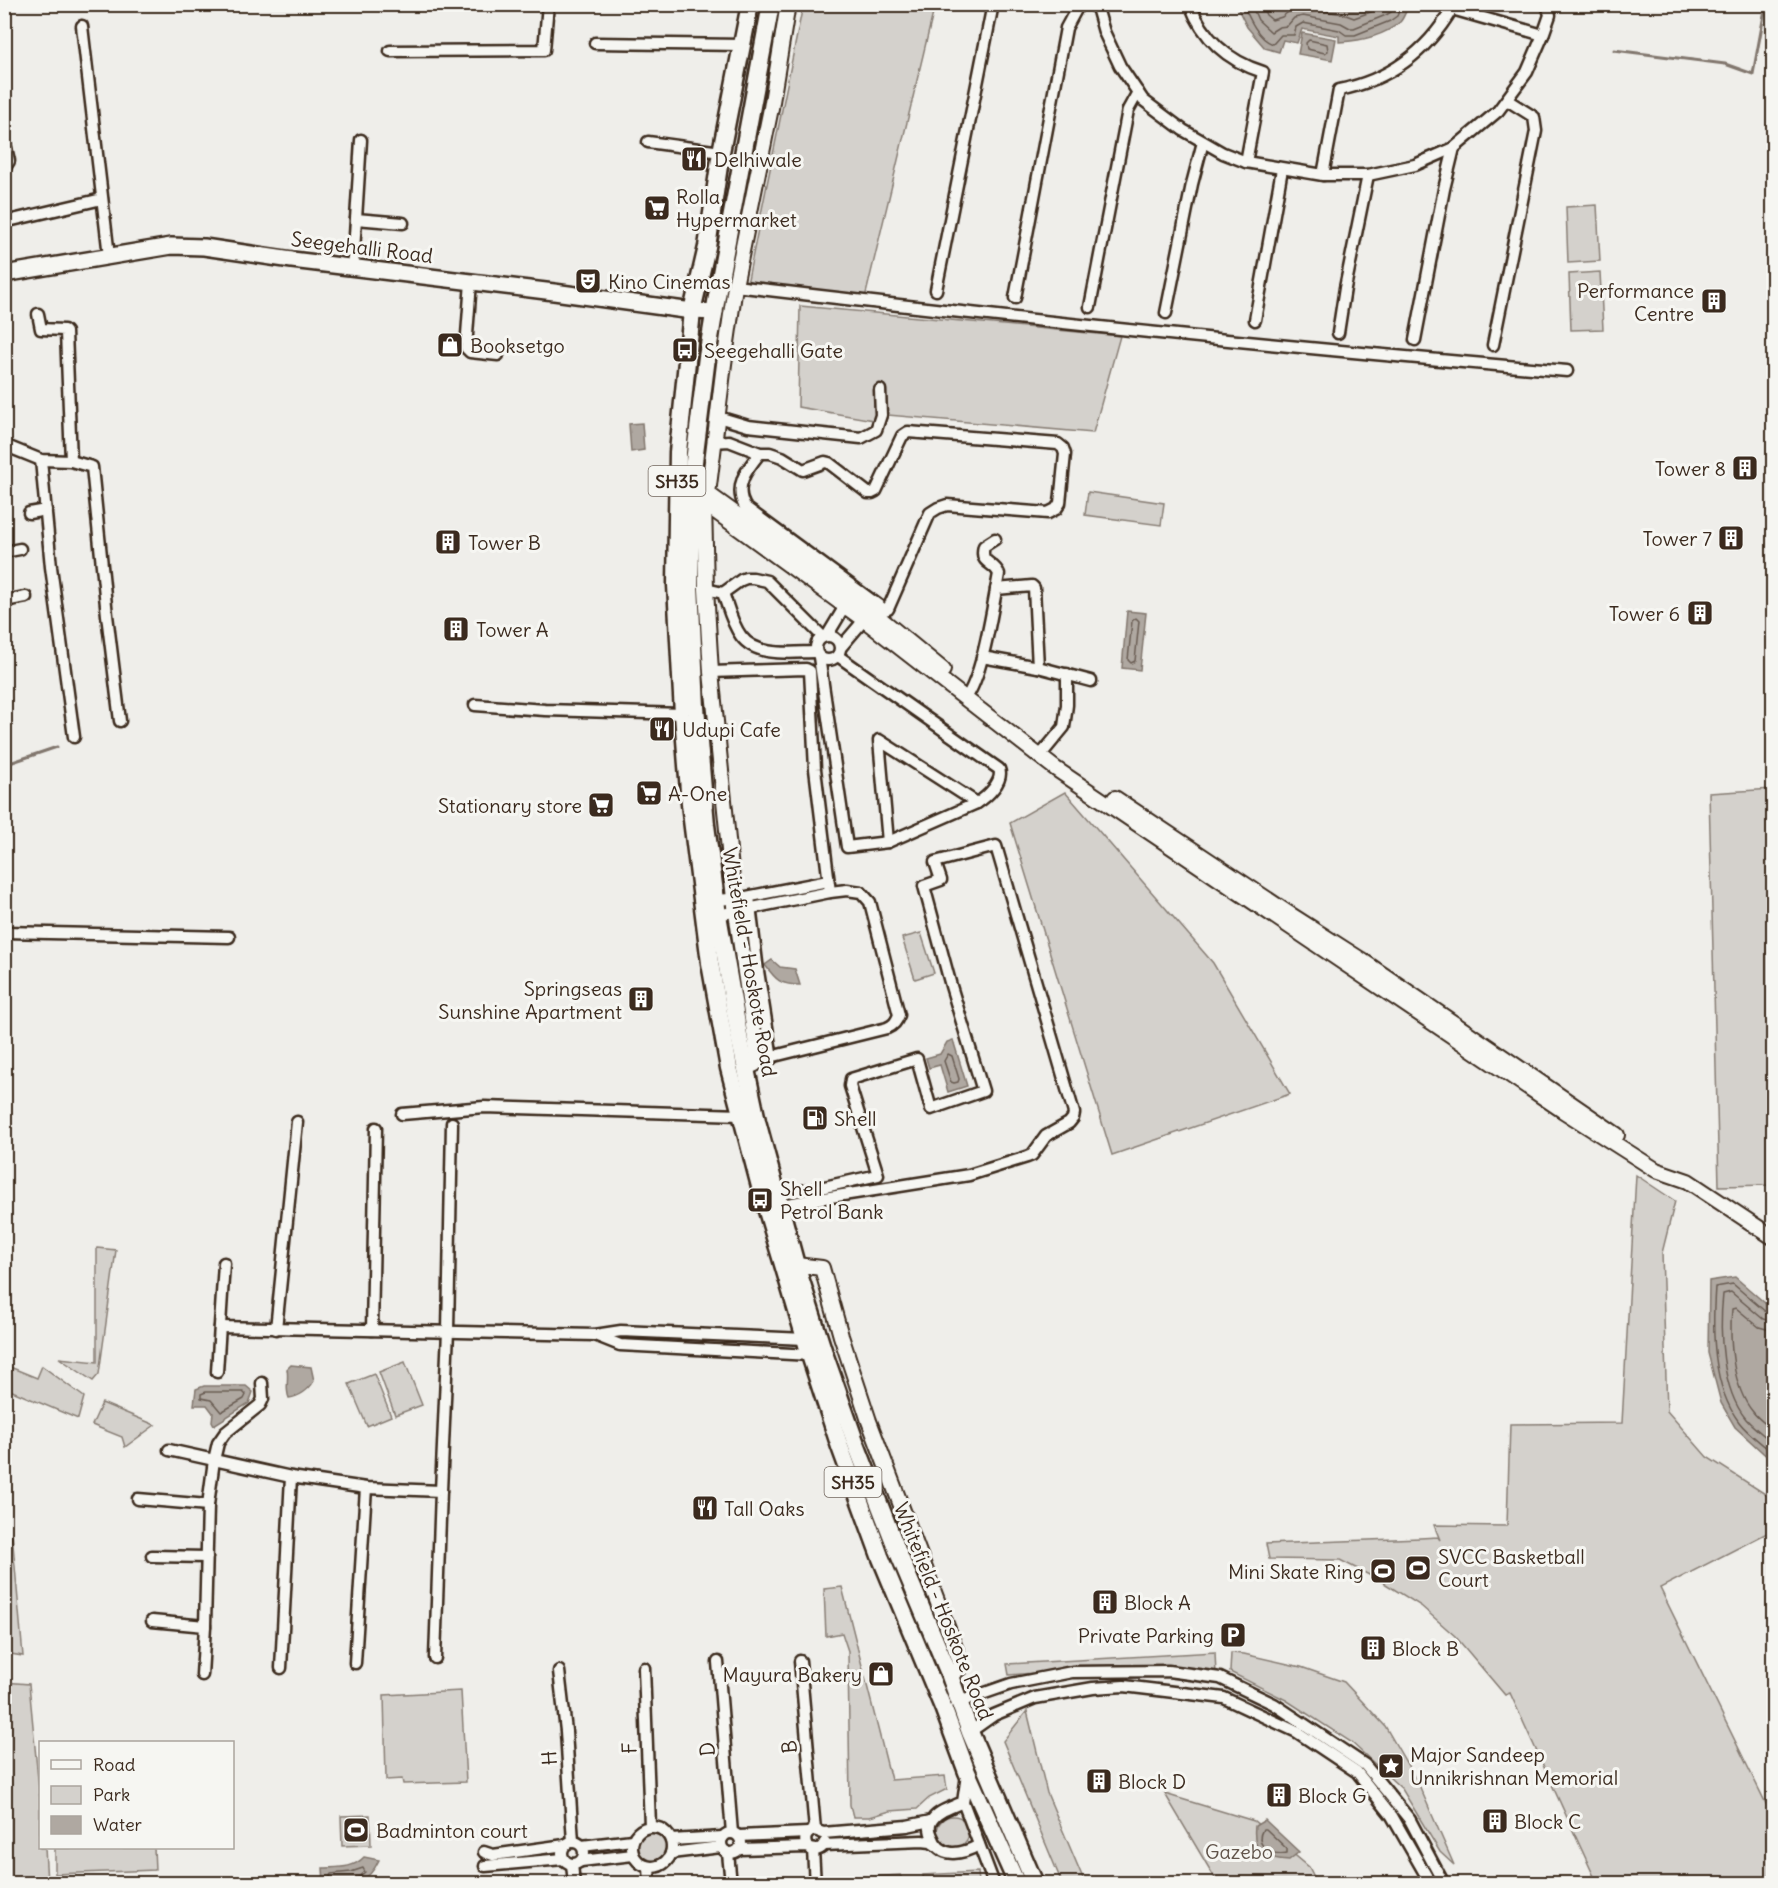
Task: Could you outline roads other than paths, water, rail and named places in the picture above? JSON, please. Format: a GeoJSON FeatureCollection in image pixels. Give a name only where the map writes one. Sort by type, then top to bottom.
{"type":"FeatureCollection","features":[{"type":"Feature","properties":{"kind":"main road","name":"Whitefield - Hoskote Road"},"geometry":{"type":"LineString","coordinates":[[750,4],[707,247],[693,311],[680,423],[691,491],[690,586],[696,707],[706,825],[726,906],[752,1064],[757,1121],[796,1265],[835,1383],[867,1497],[880,1556],[944,1710],[967,1772],[1017,1884]]}},
{"type":"Feature","properties":{"kind":"main road","name":"Whitefield - Hoskote Road"},"geometry":{"type":"LineString","coordinates":[[771,4],[707,357],[691,491],[676,585],[690,804],[710,963],[728,1060],[741,1114],[778,1252],[810,1355],[867,1497],[950,1676],[970,1732],[1035,1884]]}},
{"type":"Feature","properties":{"kind":"main road","name":"Seegehalli Road"},"geometry":{"type":"LineString","coordinates":[[4,274],[171,246],[204,247],[353,268],[715,312]]}},
{"type":"Feature","properties":{"kind":"street"},"geometry":{"type":"LineString","coordinates":[[390,51],[544,50],[548,4]]}},
{"type":"Feature","properties":{"kind":"street"},"geometry":{"type":"LineString","coordinates":[[726,906],[706,589],[691,491],[714,442],[735,286],[771,108],[788,4]]}},
{"type":"Feature","properties":{"kind":"street"},"geometry":{"type":"LineString","coordinates":[[936,290],[993,4]]}},
{"type":"Feature","properties":{"kind":"street"},"geometry":{"type":"LineString","coordinates":[[1015,298],[1066,28],[1078,4]]}},
{"type":"Feature","properties":{"kind":"street"},"geometry":{"type":"LineString","coordinates":[[1096,4],[1104,32],[1120,66],[1143,100],[1183,130],[1223,153],[1246,162],[1323,175],[1368,175],[1415,165],[1454,148],[1498,111],[1527,72],[1550,15],[1547,4]]}},
{"type":"Feature","properties":{"kind":"street"},"geometry":{"type":"LineString","coordinates":[[1190,4],[1200,27],[1217,47],[1238,62],[1263,72],[1246,162]]}},
{"type":"Feature","properties":{"kind":"street"},"geometry":{"type":"LineString","coordinates":[[1323,175],[1339,90],[1371,82],[1413,57],[1435,35],[1451,7],[1543,35]]}},
{"type":"Feature","properties":{"kind":"street"},"geometry":{"type":"LineString","coordinates":[[82,26],[109,256]]}},
{"type":"Feature","properties":{"kind":"street"},"geometry":{"type":"LineString","coordinates":[[595,43],[742,45]]}},
{"type":"Feature","properties":{"kind":"street"},"geometry":{"type":"LineString","coordinates":[[1090,307],[1128,110],[1138,93]]}},
{"type":"Feature","properties":{"kind":"street"},"geometry":{"type":"LineString","coordinates":[[1493,345],[1536,130],[1534,117],[1507,100]]}},
{"type":"Feature","properties":{"kind":"street"},"geometry":{"type":"LineString","coordinates":[[4,139],[9,161],[4,169]]}},
{"type":"Feature","properties":{"kind":"street"},"geometry":{"type":"LineString","coordinates":[[353,268],[361,140]]}},
{"type":"Feature","properties":{"kind":"street"},"geometry":{"type":"LineString","coordinates":[[648,142],[722,152]]}},
{"type":"Feature","properties":{"kind":"street"},"geometry":{"type":"LineString","coordinates":[[1166,313],[1192,184],[1203,142]]}},
{"type":"Feature","properties":{"kind":"street"},"geometry":{"type":"LineString","coordinates":[[1414,340],[1454,148]]}},
{"type":"Feature","properties":{"kind":"street"},"geometry":{"type":"LineString","coordinates":[[1255,320],[1282,169]]}},
{"type":"Feature","properties":{"kind":"street"},"geometry":{"type":"LineString","coordinates":[[1338,333],[1368,175]]}},
{"type":"Feature","properties":{"kind":"street"},"geometry":{"type":"LineString","coordinates":[[4,222],[102,199]]}},
{"type":"Feature","properties":{"kind":"street"},"geometry":{"type":"LineString","coordinates":[[356,219],[403,223]]}},
{"type":"Feature","properties":{"kind":"street"},"geometry":{"type":"LineString","coordinates":[[471,282],[466,348],[470,352],[498,355]]}},
{"type":"Feature","properties":{"kind":"street"},"geometry":{"type":"LineString","coordinates":[[735,286],[996,316],[1423,359],[1567,371]]}},
{"type":"Feature","properties":{"kind":"street"},"geometry":{"type":"LineString","coordinates":[[38,314],[41,329],[66,332],[71,461]]}},
{"type":"Feature","properties":{"kind":"street"},"geometry":{"type":"LineString","coordinates":[[717,417],[748,426],[861,438],[876,430],[881,415],[880,390]]}},
{"type":"Feature","properties":{"kind":"street"},"geometry":{"type":"LineString","coordinates":[[714,442],[729,441],[760,453],[770,453],[782,457],[803,470],[825,462],[868,493],[876,491],[902,435],[908,432],[1058,444],[1062,448],[1065,454],[1060,502],[1056,509],[1048,513],[947,505],[930,513],[888,609],[882,614]]}},
{"type":"Feature","properties":{"kind":"street"},"geometry":{"type":"LineString","coordinates":[[4,445],[41,460],[71,461],[92,467],[120,721]]}},
{"type":"Feature","properties":{"kind":"street"},"geometry":{"type":"LineString","coordinates":[[760,453],[741,479],[740,493],[745,507],[882,614],[968,696]]}},
{"type":"Feature","properties":{"kind":"street"},"geometry":{"type":"LineString","coordinates":[[41,460],[51,567],[74,737]]}},
{"type":"Feature","properties":{"kind":"street"},"geometry":{"type":"LineString","coordinates":[[691,491],[1042,753],[1288,914],[1360,958],[1660,1165],[1666,1172],[1693,1184],[1773,1238]]}},
{"type":"Feature","properties":{"kind":"street"},"geometry":{"type":"LineString","coordinates":[[691,491],[882,614]]}},
{"type":"Feature","properties":{"kind":"street"},"geometry":{"type":"LineString","coordinates":[[29,513],[46,510]]}},
{"type":"Feature","properties":{"kind":"street"},"geometry":{"type":"LineString","coordinates":[[968,696],[982,657],[999,571],[985,561],[982,551],[984,546],[995,539]]}},
{"type":"Feature","properties":{"kind":"street"},"geometry":{"type":"LineString","coordinates":[[4,552],[20,549]]}},
{"type":"Feature","properties":{"kind":"street"},"geometry":{"type":"LineString","coordinates":[[706,589],[723,593],[746,578],[767,581],[825,636],[838,640],[840,652],[999,770],[1001,774],[986,797],[977,803],[888,842],[847,847],[817,642],[825,636],[845,606]]}},
{"type":"Feature","properties":{"kind":"street"},"geometry":{"type":"LineString","coordinates":[[996,589],[1032,586],[1034,588],[1038,667]]}},
{"type":"Feature","properties":{"kind":"street"},"geometry":{"type":"LineString","coordinates":[[723,593],[740,635],[746,642],[764,651],[818,655],[827,661],[836,659],[864,620]]}},
{"type":"Feature","properties":{"kind":"street"},"geometry":{"type":"LineString","coordinates":[[4,601],[26,597]]}},
{"type":"Feature","properties":{"kind":"street"},"geometry":{"type":"LineString","coordinates":[[982,657],[1038,667],[1091,681]]}},
{"type":"Feature","properties":{"kind":"street"},"geometry":{"type":"LineString","coordinates":[[711,672],[806,669],[810,671],[815,769],[829,886]]}},
{"type":"Feature","properties":{"kind":"street"},"geometry":{"type":"LineString","coordinates":[[1042,753],[1064,727],[1067,674]]}},
{"type":"Feature","properties":{"kind":"street"},"geometry":{"type":"LineString","coordinates":[[475,705],[545,710],[683,714]]}},
{"type":"Feature","properties":{"kind":"street"},"geometry":{"type":"LineString","coordinates":[[888,842],[879,740],[977,803]]}},
{"type":"Feature","properties":{"kind":"street"},"geometry":{"type":"LineString","coordinates":[[996,846],[1074,1113],[1073,1118],[1069,1123],[1047,1136],[1032,1155],[969,1175],[778,1199],[878,1175],[850,1086],[850,1079],[917,1059],[931,1109],[983,1091],[924,886],[940,880],[934,862],[996,846]]}},
{"type":"Feature","properties":{"kind":"street"},"geometry":{"type":"LineString","coordinates":[[726,906],[748,897],[829,886],[855,890],[865,895],[870,903],[899,1015],[893,1025],[887,1028],[752,1064]]}},
{"type":"Feature","properties":{"kind":"street"},"geometry":{"type":"LineString","coordinates":[[726,906],[750,909],[829,886]]}},
{"type":"Feature","properties":{"kind":"street"},"geometry":{"type":"LineString","coordinates":[[748,897],[772,1058]]}},
{"type":"Feature","properties":{"kind":"street"},"geometry":{"type":"LineString","coordinates":[[4,932],[229,937]]}},
{"type":"Feature","properties":{"kind":"street"},"geometry":{"type":"LineString","coordinates":[[402,1114],[484,1107],[741,1114]]}},
{"type":"Feature","properties":{"kind":"street"},"geometry":{"type":"LineString","coordinates":[[276,1329],[297,1122]]}},
{"type":"Feature","properties":{"kind":"street"},"geometry":{"type":"LineString","coordinates":[[435,1658],[448,1331],[452,1123]]}},
{"type":"Feature","properties":{"kind":"street"},"geometry":{"type":"LineString","coordinates":[[372,1330],[376,1128]]}},
{"type":"Feature","properties":{"kind":"street"},"geometry":{"type":"LineString","coordinates":[[217,1372],[224,1263]]}},
{"type":"Feature","properties":{"kind":"street"},"geometry":{"type":"LineString","coordinates":[[796,1265],[822,1268],[841,1336],[869,1421],[962,1666],[950,1676]]}},
{"type":"Feature","properties":{"kind":"street"},"geometry":{"type":"LineString","coordinates":[[220,1327],[595,1335],[621,1331],[805,1339]]}},
{"type":"Feature","properties":{"kind":"street"},"geometry":{"type":"LineString","coordinates":[[595,1335],[620,1345],[810,1355]]}},
{"type":"Feature","properties":{"kind":"street"},"geometry":{"type":"LineString","coordinates":[[202,1675],[208,1505],[214,1460],[218,1443],[225,1433],[260,1405],[263,1399],[262,1383]]}},
{"type":"Feature","properties":{"kind":"street"},"geometry":{"type":"LineString","coordinates":[[169,1450],[291,1477],[366,1488],[441,1491]]}},
{"type":"Feature","properties":{"kind":"street"},"geometry":{"type":"LineString","coordinates":[[281,1668],[291,1477]]}},
{"type":"Feature","properties":{"kind":"street"},"geometry":{"type":"LineString","coordinates":[[355,1663],[366,1488]]}},
{"type":"Feature","properties":{"kind":"street"},"geometry":{"type":"LineString","coordinates":[[138,1500],[208,1505]]}},
{"type":"Feature","properties":{"kind":"street"},"geometry":{"type":"LineString","coordinates":[[152,1556],[207,1557]]}},
{"type":"Feature","properties":{"kind":"street"},"geometry":{"type":"LineString","coordinates":[[152,1621],[205,1626]]}},
{"type":"Feature","properties":{"kind":"street","name":"B"},"geometry":{"type":"LineString","coordinates":[[800,1660],[815,1832]]}},
{"type":"Feature","properties":{"kind":"street","name":"D"},"geometry":{"type":"LineString","coordinates":[[718,1662],[731,1884]]}},
{"type":"Feature","properties":{"kind":"street","name":"F"},"geometry":{"type":"LineString","coordinates":[[644,1668],[650,1826]]}},
{"type":"Feature","properties":{"kind":"street","name":"H"},"geometry":{"type":"LineString","coordinates":[[559,1671],[566,1731],[573,1844]]}},
{"type":"Feature","properties":{"kind":"street"},"geometry":{"type":"LineString","coordinates":[[959,1702],[1011,1684],[1072,1672],[1168,1671],[1220,1678],[1274,1704],[1365,1765],[1410,1820],[1444,1884]]}},
{"type":"Feature","properties":{"kind":"street"},"geometry":{"type":"LineString","coordinates":[[970,1732],[994,1715],[1035,1698],[1093,1688],[1124,1686],[1224,1698],[1297,1732],[1357,1772],[1392,1816],[1431,1884]]}},
{"type":"Feature","properties":{"kind":"street"},"geometry":{"type":"LineString","coordinates":[[967,1772],[963,1802],[993,1884]]}},
{"type":"Feature","properties":{"kind":"street"},"geometry":{"type":"LineString","coordinates":[[671,1853],[729,1841],[907,1826],[931,1821],[938,1814],[963,1802]]}},
{"type":"Feature","properties":{"kind":"street"},"geometry":{"type":"LineString","coordinates":[[931,1821],[930,1827],[937,1846]]}},
{"type":"Feature","properties":{"kind":"street"},"geometry":{"type":"LineString","coordinates":[[650,1826],[663,1830],[671,1840],[671,1853],[663,1864],[649,1867],[639,1863],[633,1855],[631,1845],[639,1830],[650,1826]]}},
{"type":"Feature","properties":{"kind":"street"},"geometry":{"type":"LineString","coordinates":[[815,1832],[825,1840],[824,1845]]}},
{"type":"Feature","properties":{"kind":"street"},"geometry":{"type":"LineString","coordinates":[[815,1832],[805,1839],[810,1848],[815,1884]]}},
{"type":"Feature","properties":{"kind":"street"},"geometry":{"type":"LineString","coordinates":[[484,1852],[493,1855],[573,1844],[632,1840]]}},
{"type":"Feature","properties":{"kind":"street"},"geometry":{"type":"LineString","coordinates":[[671,1840],[729,1841]]}},
{"type":"Feature","properties":{"kind":"street"},"geometry":{"type":"LineString","coordinates":[[729,1841],[734,1853],[740,1849],[810,1848],[818,1850],[824,1845],[922,1841],[931,1842],[943,1852],[952,1854],[979,1845]]}},
{"type":"Feature","properties":{"kind":"street"},"geometry":{"type":"LineString","coordinates":[[573,1844],[562,1852],[572,1861],[574,1884]]}},
{"type":"Feature","properties":{"kind":"street"},"geometry":{"type":"LineString","coordinates":[[572,1861],[585,1852],[573,1844]]}},
{"type":"Feature","properties":{"kind":"street"},"geometry":{"type":"LineString","coordinates":[[485,1866],[633,1855]]}},
{"type":"Feature","properties":{"kind":"street"},"geometry":{"type":"LineString","coordinates":[[649,1867],[650,1884]]}},
{"type":"Feature","properties":{"kind":"water"},"geometry":{"type":"Polygon","coordinates":[[[1236,5],[1409,5],[1400,22],[1379,34],[1339,42],[1339,36],[1302,29],[1297,43],[1283,40],[1279,52],[1265,48],[1247,27],[1236,5]]]}},
{"type":"Feature","properties":{"kind":"water"},"geometry":{"type":"Polygon","coordinates":[[[1302,33],[1336,39],[1332,60],[1298,54],[1302,33]]]}},
{"type":"Feature","properties":{"kind":"water"},"geometry":{"type":"Polygon","coordinates":[[[642,423],[644,450],[631,452],[629,424],[642,423]]]}},
{"type":"Feature","properties":{"kind":"water"},"geometry":{"type":"Polygon","coordinates":[[[1127,611],[1146,613],[1140,670],[1122,668],[1127,611]]]}},
{"type":"Feature","properties":{"kind":"water"},"geometry":{"type":"Polygon","coordinates":[[[772,960],[780,967],[795,969],[800,985],[783,983],[776,978],[765,965],[772,960]]]}},
{"type":"Feature","properties":{"kind":"water"},"geometry":{"type":"Polygon","coordinates":[[[953,1040],[967,1086],[948,1092],[940,1065],[929,1068],[926,1058],[940,1054],[947,1042],[953,1040]]]}},
{"type":"Feature","properties":{"kind":"water"},"geometry":{"type":"Polygon","coordinates":[[[1735,1277],[1773,1310],[1773,1462],[1735,1427],[1721,1403],[1708,1353],[1709,1281],[1735,1277]]]}},
{"type":"Feature","properties":{"kind":"water"},"geometry":{"type":"Polygon","coordinates":[[[291,1365],[311,1367],[314,1381],[303,1392],[289,1398],[287,1369],[291,1365]]]}},
{"type":"Feature","properties":{"kind":"water"},"geometry":{"type":"Polygon","coordinates":[[[204,1386],[246,1386],[253,1392],[249,1403],[214,1425],[213,1413],[207,1405],[194,1405],[196,1389],[204,1386]]]}},
{"type":"Feature","properties":{"kind":"water"},"geometry":{"type":"Polygon","coordinates":[[[1265,1820],[1299,1852],[1289,1860],[1273,1858],[1262,1853],[1256,1843],[1255,1826],[1265,1820]]]}},
{"type":"Feature","properties":{"kind":"water"},"geometry":{"type":"Polygon","coordinates":[[[364,1857],[379,1860],[369,1876],[363,1880],[350,1884],[324,1883],[323,1868],[355,1864],[364,1857]]]}},
{"type":"Feature","properties":{"kind":"waterway"},"geometry":{"type":"LineString","coordinates":[[1614,50],[1725,64],[1753,74],[1766,4]]}},
{"type":"Feature","properties":{"kind":"waterway"},"geometry":{"type":"LineString","coordinates":[[4,765],[57,747]]}},
{"type":"Feature","properties":{"kind":"place","name":"Delhiwale"},"geometry":{"type":"Point","coordinates":[694,159]}},
{"type":"Feature","properties":{"kind":"place","name":"Rolla Hypermarket"},"geometry":{"type":"Point","coordinates":[657,208]}},
{"type":"Feature","properties":{"kind":"place","name":"Kino Cinemas"},"geometry":{"type":"Point","coordinates":[588,281]}},
{"type":"Feature","properties":{"kind":"place","name":"Performance Centre"},"geometry":{"type":"Point","coordinates":[1714,301]}},
{"type":"Feature","properties":{"kind":"place","name":"Booksetgo"},"geometry":{"type":"Point","coordinates":[450,345]}},
{"type":"Feature","properties":{"kind":"place","name":"Seegehalli Gate"},"geometry":{"type":"Point","coordinates":[685,350]}},
{"type":"Feature","properties":{"kind":"place","name":"Tower 8"},"geometry":{"type":"Point","coordinates":[1745,468]}},
{"type":"Feature","properties":{"kind":"place","name":"Tower 7"},"geometry":{"type":"Point","coordinates":[1731,538]}},
{"type":"Feature","properties":{"kind":"place","name":"Tower B"},"geometry":{"type":"Point","coordinates":[448,542]}},
{"type":"Feature","properties":{"kind":"place","name":"Tower 6"},"geometry":{"type":"Point","coordinates":[1700,613]}},
{"type":"Feature","properties":{"kind":"place","name":"Tower A"},"geometry":{"type":"Point","coordinates":[456,629]}},
{"type":"Feature","properties":{"kind":"place","name":"Udupi Cafe"},"geometry":{"type":"Point","coordinates":[662,729]}},
{"type":"Feature","properties":{"kind":"place","name":"A-One"},"geometry":{"type":"Point","coordinates":[649,793]}},
{"type":"Feature","properties":{"kind":"place","name":"Stationary store"},"geometry":{"type":"Point","coordinates":[601,805]}},
{"type":"Feature","properties":{"kind":"place","name":"Springseas Sunshine Apartment"},"geometry":{"type":"Point","coordinates":[641,999]}},
{"type":"Feature","properties":{"kind":"place","name":"Shell"},"geometry":{"type":"Point","coordinates":[815,1118]}},
{"type":"Feature","properties":{"kind":"place","name":"Shell Petrol Bank"},"geometry":{"type":"Point","coordinates":[760,1200]}},
{"type":"Feature","properties":{"kind":"place","name":"Tall Oaks"},"geometry":{"type":"Point","coordinates":[705,1508]}},
{"type":"Feature","properties":{"kind":"place","name":"SVCC Basketball Court"},"geometry":{"type":"Point","coordinates":[1418,1568]}},
{"type":"Feature","properties":{"kind":"place","name":"Mini Skate Ring"},"geometry":{"type":"Point","coordinates":[1383,1571]}},
{"type":"Feature","properties":{"kind":"place","name":"Block A"},"geometry":{"type":"Point","coordinates":[1105,1602]}},
{"type":"Feature","properties":{"kind":"place","name":"Private Parking"},"geometry":{"type":"Point","coordinates":[1233,1635]}},
{"type":"Feature","properties":{"kind":"place","name":"Block B"},"geometry":{"type":"Point","coordinates":[1373,1648]}},
{"type":"Feature","properties":{"kind":"place","name":"Mayura Bakery"},"geometry":{"type":"Point","coordinates":[881,1674]}},
{"type":"Feature","properties":{"kind":"place","name":"Major Sandeep Unnikrishnan Memorial"},"geometry":{"type":"Point","coordinates":[1391,1766]}},
{"type":"Feature","properties":{"kind":"place","name":"Block D"},"geometry":{"type":"Point","coordinates":[1099,1781]}},
{"type":"Feature","properties":{"kind":"place","name":"Block G"},"geometry":{"type":"Point","coordinates":[1279,1795]}},
{"type":"Feature","properties":{"kind":"place","name":"Block C"},"geometry":{"type":"Point","coordinates":[1495,1821]}},
{"type":"Feature","properties":{"kind":"place","name":"Badminton court"},"geometry":{"type":"Point","coordinates":[356,1830]}},
{"type":"Feature","properties":{"kind":"park label","name":"Gazebo"},"geometry":{"type":"Point","coordinates":[1239,1851]}}]}
